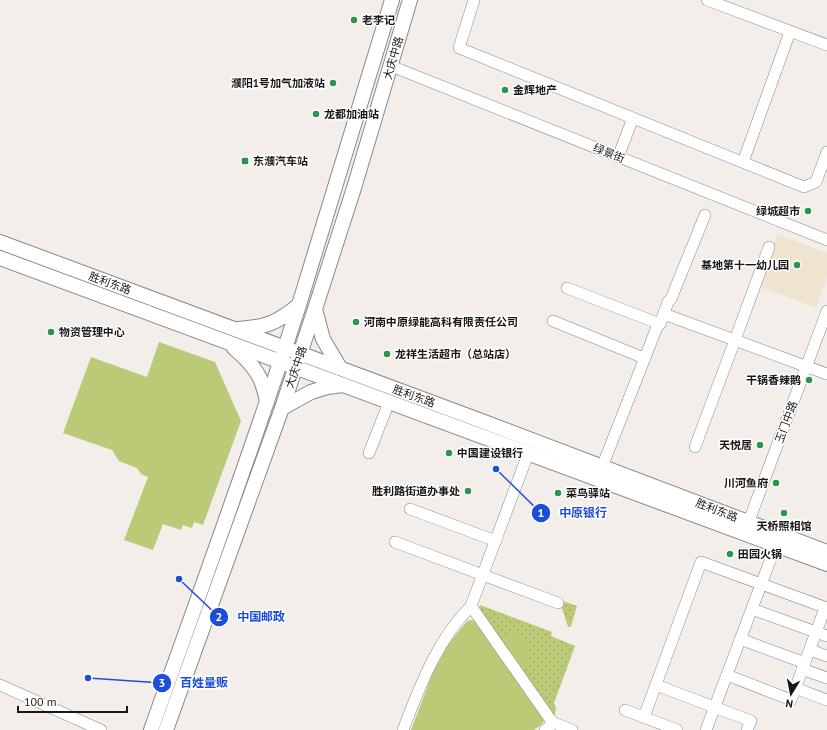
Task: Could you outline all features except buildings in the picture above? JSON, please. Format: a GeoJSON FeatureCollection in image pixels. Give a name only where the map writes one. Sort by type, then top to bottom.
{"type":"FeatureCollection","features":[{"type":"Feature","properties":{"kind":"main road","name":"大庆中路"},"geometry":{"type":"LineString","coordinates":[[150,730],[281,362],[392,0]]}},
{"type":"Feature","properties":{"kind":"main road","name":"大庆中路"},"geometry":{"type":"LineString","coordinates":[[166,730],[296,368],[354,188],[410,0]]}},
{"type":"Feature","properties":{"kind":"main road","name":"胜利东路"},"geometry":{"type":"LineString","coordinates":[[0,242],[602,467],[747,528],[776,546],[827,564]]}},
{"type":"Feature","properties":{"kind":"main road","name":"胜利东路"},"geometry":{"type":"LineString","coordinates":[[0,258],[528,454],[747,528],[827,552]]}},
{"type":"Feature","properties":{"kind":"main road"},"geometry":{"type":"LineString","coordinates":[[234,330],[269,325],[283,318],[299,305]]}},
{"type":"Feature","properties":{"kind":"main road"},"geometry":{"type":"LineString","coordinates":[[315,309],[323,339],[340,368]]}},
{"type":"Feature","properties":{"kind":"main road"},"geometry":{"type":"LineString","coordinates":[[230,344],[244,356],[254,368],[262,382],[267,402]]}},
{"type":"Feature","properties":{"kind":"main road"},"geometry":{"type":"LineString","coordinates":[[282,408],[311,392],[344,385]]}},
{"type":"Feature","properties":{"kind":"street"},"geometry":{"type":"LineString","coordinates":[[474,0],[459,48],[804,187],[816,182],[827,152]]}},
{"type":"Feature","properties":{"kind":"street"},"geometry":{"type":"LineString","coordinates":[[713,1],[827,45]]}},
{"type":"Feature","properties":{"kind":"street"},"geometry":{"type":"LineString","coordinates":[[743,162],[790,32]]}},
{"type":"Feature","properties":{"kind":"street","name":"绿景街"},"geometry":{"type":"LineString","coordinates":[[391,66],[827,240]]}},
{"type":"Feature","properties":{"kind":"street"},"geometry":{"type":"LineString","coordinates":[[618,157],[633,118]]}},
{"type":"Feature","properties":{"kind":"street"},"geometry":{"type":"LineString","coordinates":[[602,467],[656,327],[660,324],[668,302],[671,299],[705,214]]}},
{"type":"Feature","properties":{"kind":"street"},"geometry":{"type":"LineString","coordinates":[[695,447],[736,340],[769,247]]}},
{"type":"Feature","properties":{"kind":"street"},"geometry":{"type":"LineString","coordinates":[[567,288],[660,324]]}},
{"type":"Feature","properties":{"kind":"street","name":"玉门中路"},"geometry":{"type":"LineString","coordinates":[[747,528],[827,310]]}},
{"type":"Feature","properties":{"kind":"street"},"geometry":{"type":"LineString","coordinates":[[664,314],[827,374]]}},
{"type":"Feature","properties":{"kind":"street"},"geometry":{"type":"LineString","coordinates":[[553,322],[644,358]]}},
{"type":"Feature","properties":{"kind":"street"},"geometry":{"type":"LineString","coordinates":[[369,453],[389,402]]}},
{"type":"Feature","properties":{"kind":"street"},"geometry":{"type":"LineString","coordinates":[[403,730],[438,649],[471,606],[528,454]]}},
{"type":"Feature","properties":{"kind":"street"},"geometry":{"type":"LineString","coordinates":[[410,509],[496,541]]}},
{"type":"Feature","properties":{"kind":"street"},"geometry":{"type":"LineString","coordinates":[[395,542],[558,603]]}},
{"type":"Feature","properties":{"kind":"street"},"geometry":{"type":"LineString","coordinates":[[706,730],[776,546]]}},
{"type":"Feature","properties":{"kind":"street"},"geometry":{"type":"LineString","coordinates":[[644,717],[701,562],[826,608],[822,634],[810,650],[791,700],[727,675]]}},
{"type":"Feature","properties":{"kind":"street"},"geometry":{"type":"LineString","coordinates":[[471,606],[554,724],[572,730]]}},
{"type":"Feature","properties":{"kind":"street"},"geometry":{"type":"LineString","coordinates":[[752,609],[822,634]]}},
{"type":"Feature","properties":{"kind":"street"},"geometry":{"type":"LineString","coordinates":[[740,639],[804,666],[827,678]]}},
{"type":"Feature","properties":{"kind":"street"},"geometry":{"type":"LineString","coordinates":[[810,650],[827,656]]}},
{"type":"Feature","properties":{"kind":"street"},"geometry":{"type":"LineString","coordinates":[[0,685],[101,730]]}},
{"type":"Feature","properties":{"kind":"street"},"geometry":{"type":"LineString","coordinates":[[656,685],[751,721],[747,730]]}},
{"type":"Feature","properties":{"kind":"street"},"geometry":{"type":"LineString","coordinates":[[795,688],[827,700]]}},
{"type":"Feature","properties":{"kind":"street"},"geometry":{"type":"LineString","coordinates":[[625,710],[677,730]]}},
{"type":"Feature","properties":{"kind":"street"},"geometry":{"type":"LineString","coordinates":[[544,730],[554,724]]}},
{"type":"Feature","properties":{"kind":"shaded area","name":"基地第十一幼儿园"},"geometry":{"type":"Polygon","coordinates":[[[777,234],[827,253],[827,277],[816,308],[759,286],[777,234]]]}},
{"type":"Feature","properties":{"kind":"green space"},"geometry":{"type":"Polygon","coordinates":[[[159,342],[215,362],[241,421],[203,525],[194,522],[192,528],[183,525],[181,530],[163,524],[153,550],[124,540],[148,477],[141,474],[137,468],[119,461],[112,450],[63,433],[91,357],[147,377],[159,342]]]}},
{"type":"Feature","properties":{"kind":"green space"},"geometry":{"type":"Polygon","coordinates":[[[563,601],[577,606],[571,626],[568,627],[560,602],[563,601]]]}},
{"type":"Feature","properties":{"kind":"green space"},"geometry":{"type":"Polygon","coordinates":[[[480,605],[552,632],[551,636],[575,646],[554,703],[556,709],[554,717],[478,610],[480,605]]]}},
{"type":"Feature","properties":{"kind":"green space"},"geometry":{"type":"Polygon","coordinates":[[[467,621],[476,621],[544,717],[543,723],[534,730],[411,730],[432,675],[447,646],[467,621]]]}},
{"type":"Feature","properties":{"kind":"green space"},"geometry":{"type":"Polygon","coordinates":[[[513,634],[526,642],[529,650],[527,665],[521,670],[498,640],[506,635],[513,634]]]}},
{"type":"Feature","properties":{"kind":"place","name":"老李记"},"geometry":{"type":"Point","coordinates":[354,20]}},
{"type":"Feature","properties":{"kind":"place","name":"濮阳1号加气加液站"},"geometry":{"type":"Point","coordinates":[333,83]}},
{"type":"Feature","properties":{"kind":"place","name":"金辉地产"},"geometry":{"type":"Point","coordinates":[505,90]}},
{"type":"Feature","properties":{"kind":"place","name":"龙都加油站"},"geometry":{"type":"Point","coordinates":[316,114]}},
{"type":"Feature","properties":{"kind":"place","name":"东濮汽车站"},"geometry":{"type":"Point","coordinates":[245,161]}},
{"type":"Feature","properties":{"kind":"place","name":"绿城超市"},"geometry":{"type":"Point","coordinates":[808,211]}},
{"type":"Feature","properties":{"kind":"place","name":"基地第十一幼儿园"},"geometry":{"type":"Point","coordinates":[797,265]}},
{"type":"Feature","properties":{"kind":"place","name":"河南中原绿能高科有限责任公司"},"geometry":{"type":"Point","coordinates":[356,322]}},
{"type":"Feature","properties":{"kind":"place","name":"物资管理中心"},"geometry":{"type":"Point","coordinates":[51,332]}},
{"type":"Feature","properties":{"kind":"place","name":"龙祥生活超市（总站店）"},"geometry":{"type":"Point","coordinates":[387,354]}},
{"type":"Feature","properties":{"kind":"place","name":"干锅香辣鹅"},"geometry":{"type":"Point","coordinates":[809,380]}},
{"type":"Feature","properties":{"kind":"place","name":"天悦居"},"geometry":{"type":"Point","coordinates":[760,445]}},
{"type":"Feature","properties":{"kind":"place","name":"中国建设银行"},"geometry":{"type":"Point","coordinates":[449,453]}},
{"type":"Feature","properties":{"kind":"place","name":"中原银行"},"geometry":{"type":"Point","coordinates":[496,469]}},
{"type":"Feature","properties":{"kind":"place","name":"川河鱼府"},"geometry":{"type":"Point","coordinates":[776,483]}},
{"type":"Feature","properties":{"kind":"place","name":"胜利路街道办事处"},"geometry":{"type":"Point","coordinates":[468,491]}},
{"type":"Feature","properties":{"kind":"place","name":"菜鸟驿站"},"geometry":{"type":"Point","coordinates":[558,493]}},
{"type":"Feature","properties":{"kind":"place","name":"天桥照相馆"},"geometry":{"type":"Point","coordinates":[784,513]}},
{"type":"Feature","properties":{"kind":"place","name":"田园火锅"},"geometry":{"type":"Point","coordinates":[730,554]}},
{"type":"Feature","properties":{"kind":"place","name":"中国邮政"},"geometry":{"type":"Point","coordinates":[179,579]}},
{"type":"Feature","properties":{"kind":"place","name":"百姓量贩"},"geometry":{"type":"Point","coordinates":[88,678]}}]}
